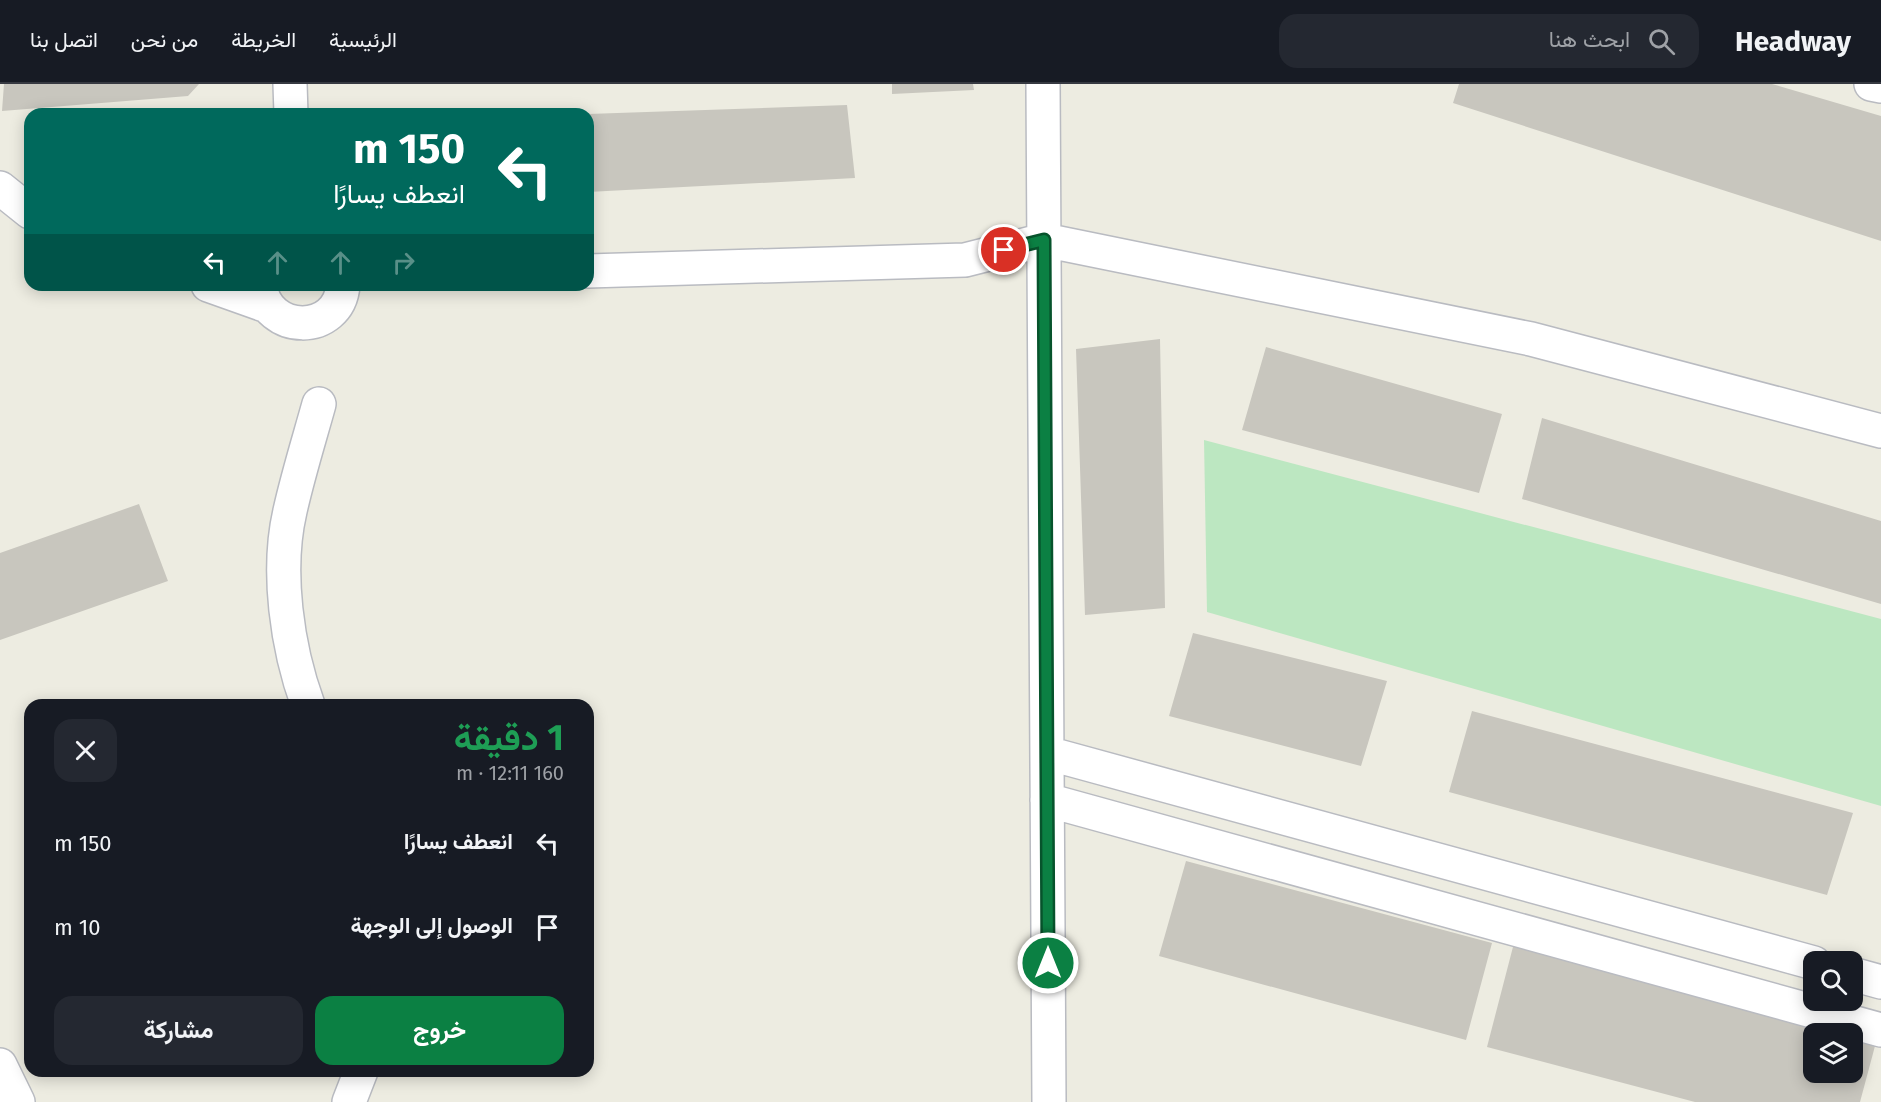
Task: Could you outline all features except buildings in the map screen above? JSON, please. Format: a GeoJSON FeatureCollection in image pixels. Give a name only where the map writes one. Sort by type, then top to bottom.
{"type":"FeatureCollection","features":[{"type":"Feature","properties":{"kind":"street"},"geometry":{"type":"LineString","coordinates":[[290,84],[291,108]]}},
{"type":"Feature","properties":{"kind":"street"},"geometry":{"type":"LineString","coordinates":[[1043,84],[1049,1102]]}},
{"type":"Feature","properties":{"kind":"street"},"geometry":{"type":"LineString","coordinates":[[1871,84],[1881,86]]}},
{"type":"Feature","properties":{"kind":"street"},"geometry":{"type":"LineString","coordinates":[[0,188],[24,207]]}},
{"type":"Feature","properties":{"kind":"street"},"geometry":{"type":"LineString","coordinates":[[594,271],[965,260],[1044,240],[1531,339],[1881,431]]}},
{"type":"Feature","properties":{"kind":"street"},"geometry":{"type":"LineString","coordinates":[[239,291],[264,296],[277,316],[301,325],[327,316],[337,306],[341,291]]}},
{"type":"Feature","properties":{"kind":"street"},"geometry":{"type":"LineString","coordinates":[[306,699],[298,677],[283,586],[289,513],[319,404]]}},
{"type":"Feature","properties":{"kind":"street"},"geometry":{"type":"LineString","coordinates":[[1047,753],[1803,960]]}},
{"type":"Feature","properties":{"kind":"street"},"geometry":{"type":"LineString","coordinates":[[1047,800],[1881,1030]]}},
{"type":"Feature","properties":{"kind":"street"},"geometry":{"type":"LineString","coordinates":[[1863,977],[1881,982]]}},
{"type":"Feature","properties":{"kind":"street"},"geometry":{"type":"LineString","coordinates":[[0,1065],[18,1102]]}},
{"type":"Feature","properties":{"kind":"street"},"geometry":{"type":"LineString","coordinates":[[349,1102],[359,1077]]}},
{"type":"Feature","properties":{"kind":"green space"},"geometry":{"type":"Polygon","coordinates":[[[1204,440],[1881,619],[1881,806],[1207,612],[1204,440]]]}},
{"type":"Feature","properties":{"kind":"route"},"geometry":{"type":"LineString","coordinates":[[1004,250],[1044,240],[1048,963]]}}]}
